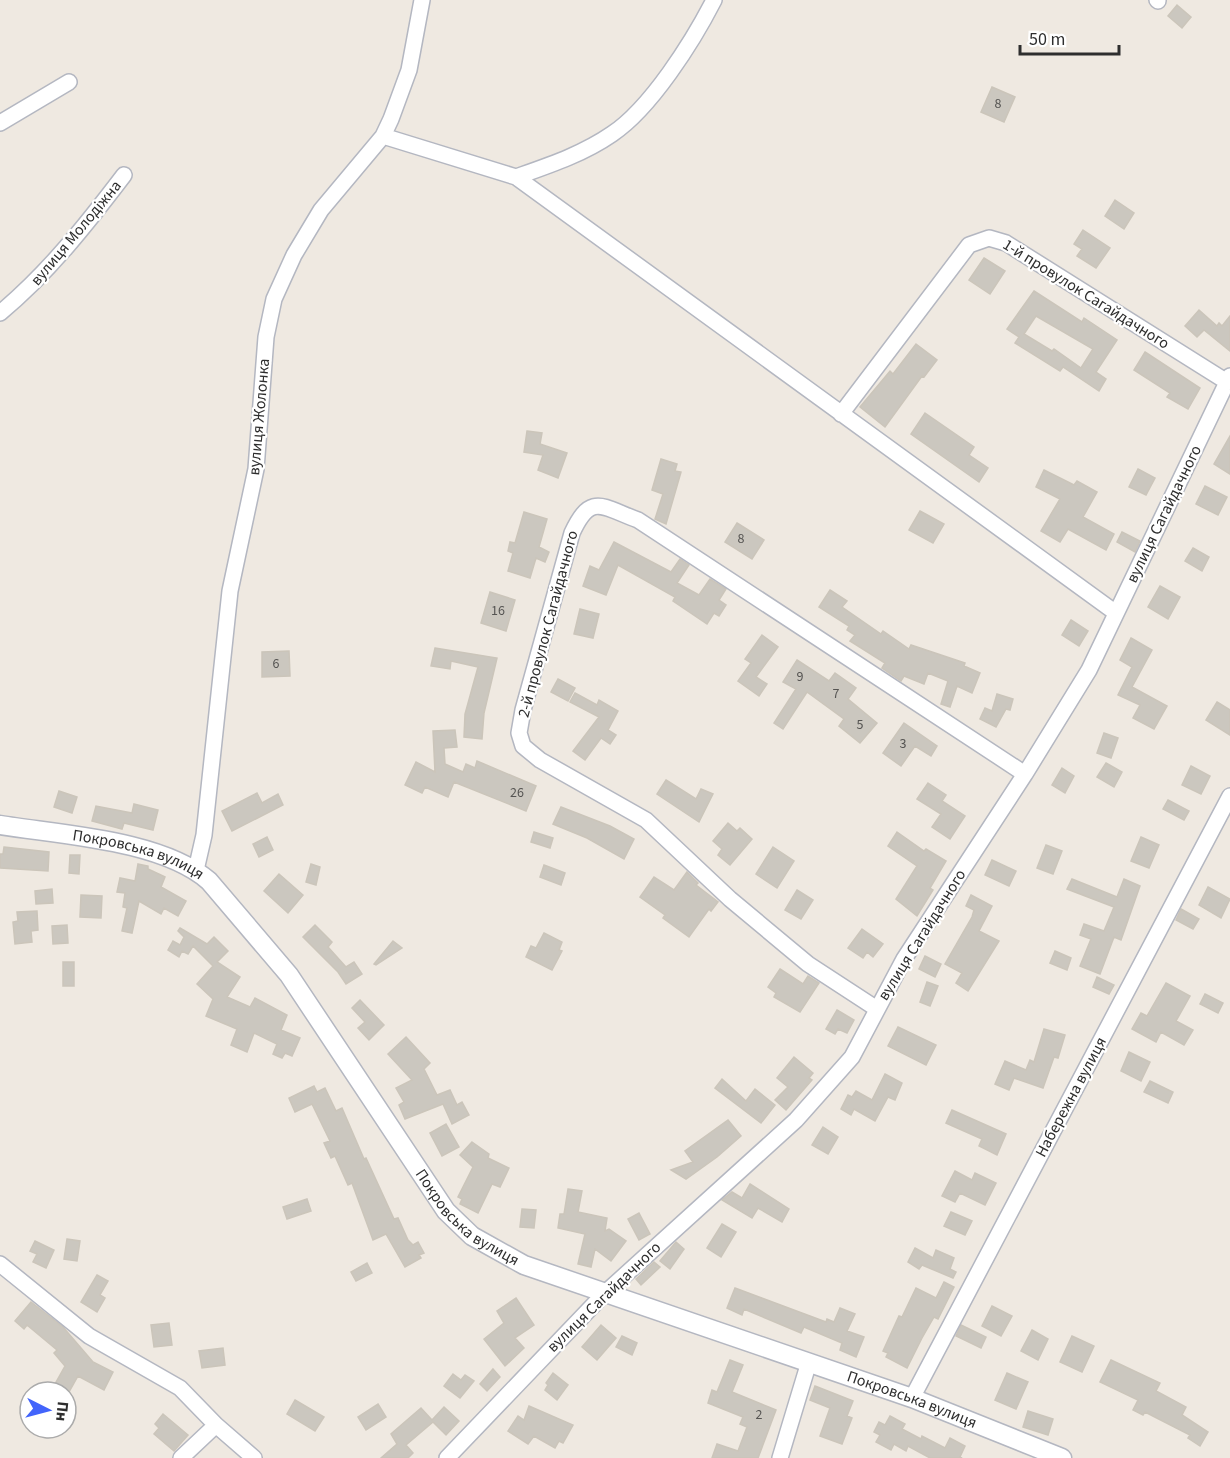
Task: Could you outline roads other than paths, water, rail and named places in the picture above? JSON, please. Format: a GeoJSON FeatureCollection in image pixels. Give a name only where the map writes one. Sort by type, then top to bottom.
{"type":"FeatureCollection","features":[{"type":"Feature","properties":{"kind":"street","name":"вулиця Жолонка"},"geometry":{"type":"LineString","coordinates":[[196,870],[204,835],[230,591],[256,470],[266,337],[274,299],[294,255],[321,210],[382,136],[391,119],[409,70],[422,0]]}},
{"type":"Feature","properties":{"kind":"street"},"geometry":{"type":"LineString","coordinates":[[516,177],[591,147],[632,118],[685,52],[714,0]]}},
{"type":"Feature","properties":{"kind":"street"},"geometry":{"type":"LineString","coordinates":[[0,123],[69,82]]}},
{"type":"Feature","properties":{"kind":"street"},"geometry":{"type":"LineString","coordinates":[[382,136],[516,177],[1116,613]]}},
{"type":"Feature","properties":{"kind":"street","name":"вулиця Молодіжна"},"geometry":{"type":"LineString","coordinates":[[0,313],[32,286],[78,234],[124,175]]}},
{"type":"Feature","properties":{"kind":"street","name":"1-й провулок Сагайдачного"},"geometry":{"type":"LineString","coordinates":[[841,414],[969,245],[989,238],[1006,243],[1228,379]]}},
{"type":"Feature","properties":{"kind":"street","name":"вулиця Сагайдачного"},"geometry":{"type":"LineString","coordinates":[[447,1458],[604,1294],[796,1120],[852,1057],[904,959],[1025,774],[1089,670],[1228,379]]}},
{"type":"Feature","properties":{"kind":"street","name":"2-й провулок Сагайдачного"},"geometry":{"type":"LineString","coordinates":[[877,1009],[808,964],[730,899],[646,820],[540,759],[523,746],[519,733],[523,710],[572,533],[581,513],[587,508],[596,506],[638,520],[1025,774]]}},
{"type":"Feature","properties":{"kind":"street","name":"Набережна вулиця"},"geometry":{"type":"LineString","coordinates":[[912,1398],[1230,796]]}},
{"type":"Feature","properties":{"kind":"street","name":"Покровська вулиця"},"geometry":{"type":"LineString","coordinates":[[0,825],[149,850],[181,861],[209,881],[289,975],[377,1105],[435,1197],[458,1224],[504,1256],[604,1294],[912,1398],[1062,1458]]}},
{"type":"Feature","properties":{"kind":"street"},"geometry":{"type":"LineString","coordinates":[[0,1264],[89,1336],[180,1388],[216,1425],[255,1458]]}},
{"type":"Feature","properties":{"kind":"street"},"geometry":{"type":"LineString","coordinates":[[780,1458],[809,1362]]}},
{"type":"Feature","properties":{"kind":"street"},"geometry":{"type":"LineString","coordinates":[[181,1458],[216,1425]]}}]}
